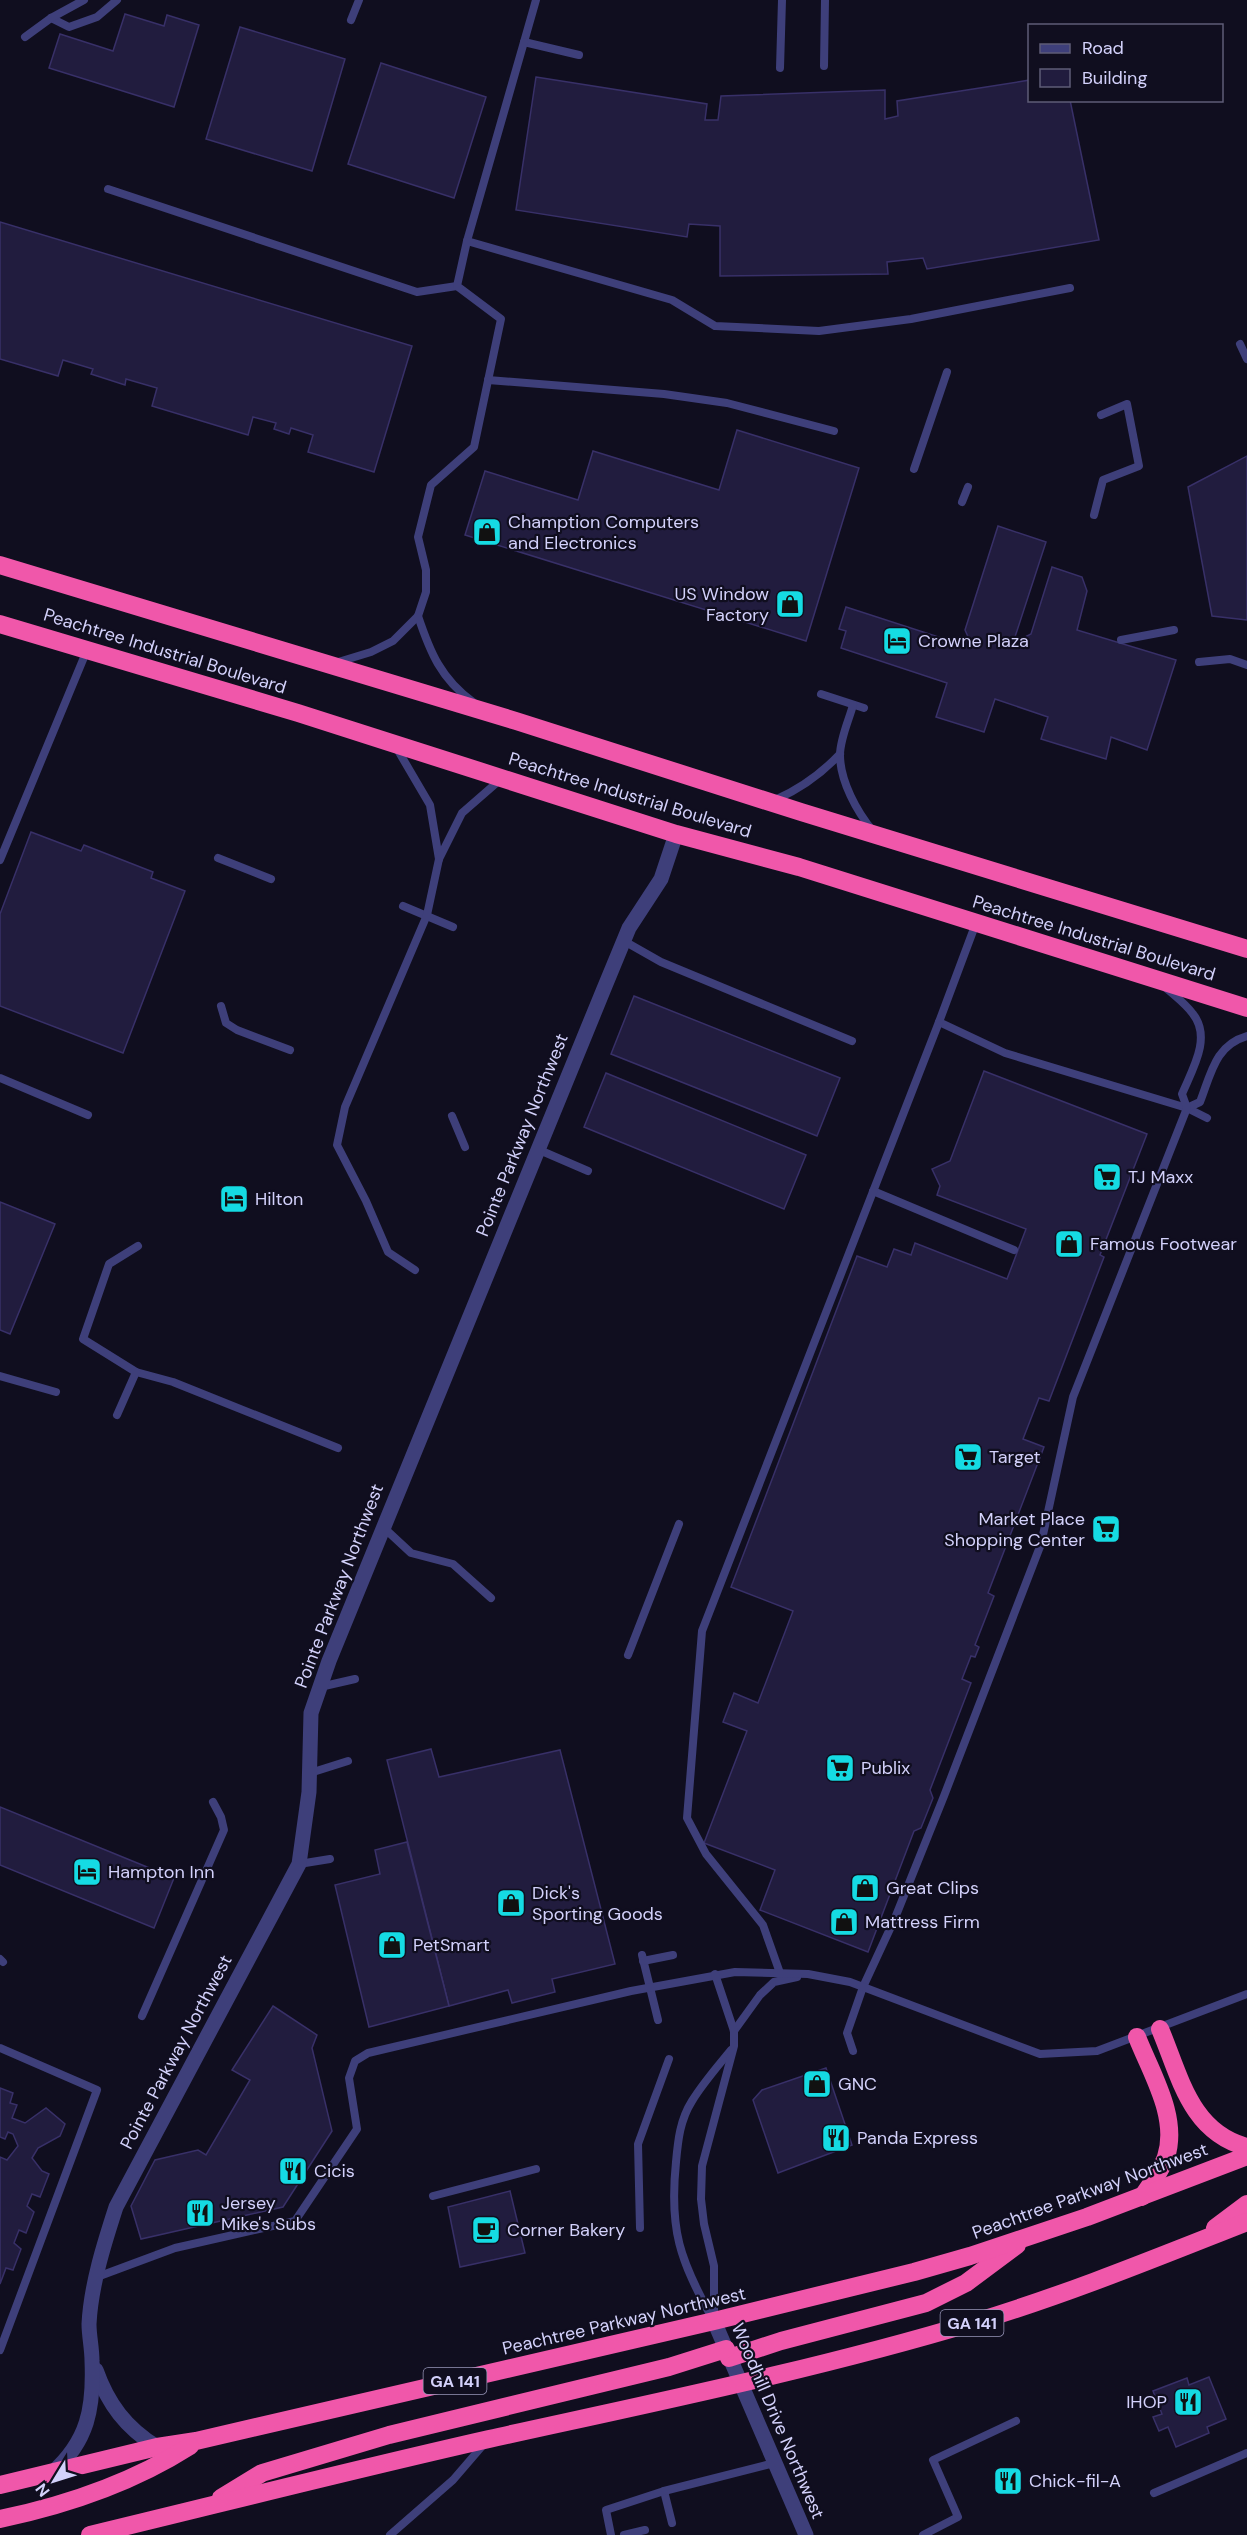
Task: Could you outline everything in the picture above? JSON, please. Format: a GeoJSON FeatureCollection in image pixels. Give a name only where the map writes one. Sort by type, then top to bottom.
{"type":"FeatureCollection","features":[{"type":"Feature","properties":{"kind":"highway","name":"Peachtree Industrial Boulevard"},"geometry":{"type":"LineString","coordinates":[[0,565],[485,712],[1247,949]]}},
{"type":"Feature","properties":{"kind":"highway","name":"Peachtree Industrial Boulevard"},"geometry":{"type":"LineString","coordinates":[[0,624],[395,744],[676,834],[799,867],[1247,1008]]}},
{"type":"Feature","properties":{"kind":"highway"},"geometry":{"type":"LineString","coordinates":[[1160,2029],[1198,2117],[1217,2133],[1247,2147]]}},
{"type":"Feature","properties":{"kind":"highway"},"geometry":{"type":"LineString","coordinates":[[1137,2037],[1166,2111],[1170,2141],[1164,2162],[1142,2197]]}},
{"type":"Feature","properties":{"kind":"highway","name":"Peachtree Parkway Northwest"},"geometry":{"type":"LineString","coordinates":[[0,2485],[157,2447],[196,2441],[714,2322],[914,2272],[1025,2238],[1142,2197],[1247,2156]]}},
{"type":"Feature","properties":{"kind":"highway"},"geometry":{"type":"LineString","coordinates":[[1197,2242],[1247,2204]]}},
{"type":"Feature","properties":{"kind":"highway","name":"GA 141"},"geometry":{"type":"LineString","coordinates":[[90,2535],[488,2440],[741,2384],[978,2321],[1068,2291],[1247,2222]]}},
{"type":"Feature","properties":{"kind":"highway"},"geometry":{"type":"LineString","coordinates":[[204,2508],[262,2473],[389,2435],[781,2341],[926,2303],[966,2283],[1025,2238]]}},
{"type":"Feature","properties":{"kind":"highway"},"geometry":{"type":"LineString","coordinates":[[0,2519],[78,2500],[152,2469],[196,2441]]}},
{"type":"Feature","properties":{"kind":"street","name":"Pointe Parkway Northwest"},"geometry":{"type":"LineString","coordinates":[[51,2473],[69,2458],[82,2435],[93,2391],[89,2324],[104,2242],[116,2207],[299,1864],[309,1792],[311,1713],[320,1687],[382,1527],[629,928],[661,879],[676,834]]}},
{"type":"Feature","properties":{"kind":"street","name":"Woodhill Drive Northwest"},"geometry":{"type":"LineString","coordinates":[[714,2322],[806,2535]]}},
{"type":"Feature","properties":{"kind":"street","name":"Pointe Parkway Northwest"},"geometry":{"type":"LineString","coordinates":[[92,2359],[102,2387],[113,2407],[141,2438],[157,2447]]}},
{"type":"Feature","properties":{"kind":"lane"},"geometry":{"type":"LineString","coordinates":[[25,37],[51,18],[84,0]]}},
{"type":"Feature","properties":{"kind":"lane"},"geometry":{"type":"LineString","coordinates":[[51,18],[69,27],[97,17],[117,0]]}},
{"type":"Feature","properties":{"kind":"lane"},"geometry":{"type":"LineString","coordinates":[[351,20],[358,0]]}},
{"type":"Feature","properties":{"kind":"lane"},"geometry":{"type":"LineString","coordinates":[[457,286],[467,241],[536,0]]}},
{"type":"Feature","properties":{"kind":"lane"},"geometry":{"type":"LineString","coordinates":[[780,68],[782,0]]}},
{"type":"Feature","properties":{"kind":"lane"},"geometry":{"type":"LineString","coordinates":[[824,66],[825,0]]}},
{"type":"Feature","properties":{"kind":"lane"},"geometry":{"type":"LineString","coordinates":[[524,42],[579,55]]}},
{"type":"Feature","properties":{"kind":"lane"},"geometry":{"type":"LineString","coordinates":[[108,189],[417,292],[457,286],[501,319],[474,447],[432,485],[418,537],[426,570],[426,592],[418,616],[393,641],[371,652],[329,665]]}},
{"type":"Feature","properties":{"kind":"lane"},"geometry":{"type":"LineString","coordinates":[[467,241],[672,300],[715,326],[819,331],[911,319],[1070,288]]}},
{"type":"Feature","properties":{"kind":"lane"},"geometry":{"type":"LineString","coordinates":[[1240,345],[1247,359]]}},
{"type":"Feature","properties":{"kind":"lane"},"geometry":{"type":"LineString","coordinates":[[914,469],[947,372]]}},
{"type":"Feature","properties":{"kind":"lane"},"geometry":{"type":"LineString","coordinates":[[488,380],[664,394],[727,403],[834,431]]}},
{"type":"Feature","properties":{"kind":"lane"},"geometry":{"type":"LineString","coordinates":[[1094,515],[1103,480],[1139,466],[1127,404],[1101,415]]}},
{"type":"Feature","properties":{"kind":"lane"},"geometry":{"type":"LineString","coordinates":[[962,502],[968,488]]}},
{"type":"Feature","properties":{"kind":"lane"},"geometry":{"type":"LineString","coordinates":[[418,616],[431,655],[455,690],[485,712]]}},
{"type":"Feature","properties":{"kind":"lane"},"geometry":{"type":"LineString","coordinates":[[1121,640],[1174,630]]}},
{"type":"Feature","properties":{"kind":"lane"},"geometry":{"type":"LineString","coordinates":[[0,860],[87,650]]}},
{"type":"Feature","properties":{"kind":"lane"},"geometry":{"type":"LineString","coordinates":[[1199,662],[1230,659],[1247,665]]}},
{"type":"Feature","properties":{"kind":"lane"},"geometry":{"type":"LineString","coordinates":[[821,694],[864,708]]}},
{"type":"Feature","properties":{"kind":"lane"},"geometry":{"type":"LineString","coordinates":[[853,705],[840,754],[846,783],[858,812],[875,834]]}},
{"type":"Feature","properties":{"kind":"lane"},"geometry":{"type":"LineString","coordinates":[[395,744],[430,805],[439,859]]}},
{"type":"Feature","properties":{"kind":"lane"},"geometry":{"type":"LineString","coordinates":[[771,802],[790,794],[822,773],[840,754]]}},
{"type":"Feature","properties":{"kind":"lane"},"geometry":{"type":"LineString","coordinates":[[415,1270],[388,1252],[366,1201],[337,1145],[345,1107],[427,915],[439,859],[462,813],[501,779]]}},
{"type":"Feature","properties":{"kind":"lane"},"geometry":{"type":"LineString","coordinates":[[218,858],[271,879]]}},
{"type":"Feature","properties":{"kind":"lane"},"geometry":{"type":"LineString","coordinates":[[403,906],[453,927]]}},
{"type":"Feature","properties":{"kind":"lane"},"geometry":{"type":"LineString","coordinates":[[780,1973],[764,1925],[706,1854],[687,1818],[702,1632],[976,922]]}},
{"type":"Feature","properties":{"kind":"lane"},"geometry":{"type":"LineString","coordinates":[[624,941],[661,962],[852,1041]]}},
{"type":"Feature","properties":{"kind":"lane"},"geometry":{"type":"LineString","coordinates":[[853,2050],[847,2033],[863,1987],[895,1918],[949,1786],[1041,1544],[1073,1397],[1187,1108],[1182,1094],[1198,1058],[1202,1036],[1195,1015],[1157,979]]}},
{"type":"Feature","properties":{"kind":"lane"},"geometry":{"type":"LineString","coordinates":[[221,1006],[226,1023],[237,1030],[290,1050]]}},
{"type":"Feature","properties":{"kind":"lane"},"geometry":{"type":"LineString","coordinates":[[939,1022],[1005,1053],[1187,1108],[1207,1118]]}},
{"type":"Feature","properties":{"kind":"lane"},"geometry":{"type":"LineString","coordinates":[[1187,1108],[1200,1102],[1221,1050],[1237,1039],[1247,1036]]}},
{"type":"Feature","properties":{"kind":"lane"},"geometry":{"type":"LineString","coordinates":[[0,1078],[88,1115]]}},
{"type":"Feature","properties":{"kind":"lane"},"geometry":{"type":"LineString","coordinates":[[452,1116],[465,1148]]}},
{"type":"Feature","properties":{"kind":"lane"},"geometry":{"type":"LineString","coordinates":[[537,1149],[588,1171]]}},
{"type":"Feature","properties":{"kind":"lane"},"geometry":{"type":"LineString","coordinates":[[873,1191],[1014,1250]]}},
{"type":"Feature","properties":{"kind":"lane"},"geometry":{"type":"LineString","coordinates":[[138,1246],[108,1264],[83,1338],[136,1372],[173,1382],[338,1448]]}},
{"type":"Feature","properties":{"kind":"lane"},"geometry":{"type":"LineString","coordinates":[[117,1415],[136,1372]]}},
{"type":"Feature","properties":{"kind":"lane"},"geometry":{"type":"LineString","coordinates":[[0,1376],[56,1392]]}},
{"type":"Feature","properties":{"kind":"lane"},"geometry":{"type":"LineString","coordinates":[[628,1655],[679,1524]]}},
{"type":"Feature","properties":{"kind":"lane"},"geometry":{"type":"LineString","coordinates":[[382,1527],[411,1553],[453,1564],[491,1598]]}},
{"type":"Feature","properties":{"kind":"lane"},"geometry":{"type":"LineString","coordinates":[[320,1687],[355,1679]]}},
{"type":"Feature","properties":{"kind":"lane"},"geometry":{"type":"LineString","coordinates":[[310,1773],[348,1761]]}},
{"type":"Feature","properties":{"kind":"lane"},"geometry":{"type":"LineString","coordinates":[[142,2016],[224,1830],[221,1817],[213,1802]]}},
{"type":"Feature","properties":{"kind":"lane"},"geometry":{"type":"LineString","coordinates":[[299,1864],[330,1859]]}},
{"type":"Feature","properties":{"kind":"lane"},"geometry":{"type":"LineString","coordinates":[[658,2020],[642,1958],[673,1955]]}},
{"type":"Feature","properties":{"kind":"lane"},"geometry":{"type":"LineString","coordinates":[[97,2277],[175,2248],[295,2221],[357,2129],[349,2078],[355,2061],[368,2053],[648,1987],[735,1972],[808,1974],[863,1987],[1041,2054],[1097,2051],[1160,2029],[1247,1994]]}},
{"type":"Feature","properties":{"kind":"lane"},"geometry":{"type":"LineString","coordinates":[[714,2322],[714,2266],[704,2224],[701,2199],[702,2166],[734,2046],[734,2031],[715,1974]]}},
{"type":"Feature","properties":{"kind":"lane"},"geometry":{"type":"LineString","coordinates":[[734,2031],[760,1995],[774,1983],[808,1974]]}},
{"type":"Feature","properties":{"kind":"lane"},"geometry":{"type":"LineString","coordinates":[[714,2322],[690,2278],[675,2227],[672,2197],[679,2130],[692,2101],[734,2046]]}},
{"type":"Feature","properties":{"kind":"lane"},"geometry":{"type":"LineString","coordinates":[[0,2048],[97,2090],[0,2350]]}},
{"type":"Feature","properties":{"kind":"lane"},"geometry":{"type":"LineString","coordinates":[[640,2228],[638,2144],[669,2059]]}},
{"type":"Feature","properties":{"kind":"lane"},"geometry":{"type":"LineString","coordinates":[[433,2196],[536,2169]]}},
{"type":"Feature","properties":{"kind":"lane"},"geometry":{"type":"LineString","coordinates":[[923,2535],[958,2517],[933,2460],[1016,2421]]}},
{"type":"Feature","properties":{"kind":"lane"},"geometry":{"type":"LineString","coordinates":[[390,2535],[453,2480],[488,2440]]}},
{"type":"Feature","properties":{"kind":"lane"},"geometry":{"type":"LineString","coordinates":[[1154,2493],[1247,2452]]}},
{"type":"Feature","properties":{"kind":"lane"},"geometry":{"type":"LineString","coordinates":[[611,2535],[606,2510],[664,2491],[774,2463]]}},
{"type":"Feature","properties":{"kind":"lane"},"geometry":{"type":"LineString","coordinates":[[664,2491],[672,2523]]}},
{"type":"Feature","properties":{"kind":"lane"},"geometry":{"type":"LineString","coordinates":[[624,2535],[645,2530]]}},
{"type":"Feature","properties":{"kind":"building"},"geometry":{"type":"Polygon","coordinates":[[[125,14],[164,26],[167,15],[199,25],[174,107],[49,68],[60,34],[113,51],[125,14]]]}},
{"type":"Feature","properties":{"kind":"building"},"geometry":{"type":"Polygon","coordinates":[[[240,27],[345,59],[312,171],[206,139],[240,27]]]}},
{"type":"Feature","properties":{"kind":"building"},"geometry":{"type":"Polygon","coordinates":[[[381,63],[486,97],[454,198],[348,164],[381,63]]]}},
{"type":"Feature","properties":{"kind":"building"},"geometry":{"type":"Polygon","coordinates":[[[536,77],[707,104],[705,120],[718,120],[721,96],[885,90],[885,119],[898,116],[897,101],[1028,80],[1028,102],[1070,102],[1099,240],[927,269],[923,258],[887,262],[888,274],[720,276],[720,226],[689,224],[687,237],[516,210],[536,77]]]}},
{"type":"Feature","properties":{"kind":"building"},"geometry":{"type":"Polygon","coordinates":[[[0,222],[412,346],[374,472],[308,452],[313,435],[291,428],[289,434],[274,429],[276,423],[253,417],[248,435],[152,406],[157,388],[126,379],[125,385],[91,374],[93,369],[63,360],[58,376],[0,359],[0,222]]]}},
{"type":"Feature","properties":{"kind":"building"},"geometry":{"type":"Polygon","coordinates":[[[737,430],[859,468],[806,641],[465,535],[485,471],[578,500],[593,451],[719,490],[737,430]]]}},
{"type":"Feature","properties":{"kind":"building"},"geometry":{"type":"Polygon","coordinates":[[[1247,456],[1247,620],[1212,616],[1188,487],[1247,456]]]}},
{"type":"Feature","properties":{"kind":"building","name":"Crowne Plaza"},"geometry":{"type":"Polygon","coordinates":[[[998,526],[1046,542],[1013,643],[1031,634],[1052,567],[1082,577],[1087,591],[1077,630],[1176,660],[1147,750],[1111,737],[1106,759],[1041,739],[1048,717],[995,699],[984,732],[936,717],[947,683],[841,648],[846,631],[839,629],[846,607],[960,644],[969,639],[965,630],[998,526]]]}},
{"type":"Feature","properties":{"kind":"building"},"geometry":{"type":"Polygon","coordinates":[[[31,832],[81,851],[84,845],[153,872],[151,878],[185,891],[123,1053],[0,1006],[0,914],[31,832]]]}},
{"type":"Feature","properties":{"kind":"building"},"geometry":{"type":"Polygon","coordinates":[[[634,996],[840,1078],[817,1136],[611,1054],[634,996]]]}},
{"type":"Feature","properties":{"kind":"building"},"geometry":{"type":"Polygon","coordinates":[[[984,1071],[1147,1134],[1100,1255],[1104,1257],[1049,1401],[1039,1398],[1023,1439],[1044,1447],[988,1593],[994,1596],[975,1645],[979,1647],[975,1657],[971,1656],[962,1679],[971,1683],[930,1790],[933,1798],[921,1828],[914,1831],[868,1952],[760,1910],[775,1870],[704,1843],[747,1731],[723,1722],[734,1693],[758,1703],[793,1611],[731,1587],[857,1256],[887,1267],[894,1249],[911,1255],[915,1243],[1007,1279],[1026,1229],[937,1195],[940,1186],[932,1169],[950,1161],[984,1071]]]}},
{"type":"Feature","properties":{"kind":"building"},"geometry":{"type":"Polygon","coordinates":[[[606,1073],[806,1155],[784,1209],[584,1127],[606,1073]]]}},
{"type":"Feature","properties":{"kind":"building"},"geometry":{"type":"Polygon","coordinates":[[[0,1202],[55,1224],[10,1334],[0,1330],[0,1202]]]}},
{"type":"Feature","properties":{"kind":"building","name":"Dick's Sporting Goods"},"geometry":{"type":"Polygon","coordinates":[[[431,1749],[439,1777],[560,1750],[615,1964],[552,1979],[555,1992],[512,2003],[508,1990],[449,2006],[387,1760],[431,1749]]]}},
{"type":"Feature","properties":{"kind":"building","name":"Hampton Inn"},"geometry":{"type":"Polygon","coordinates":[[[0,1807],[174,1878],[154,1928],[0,1865],[0,1807]]]}},
{"type":"Feature","properties":{"kind":"building","name":"PetSmart"},"geometry":{"type":"Polygon","coordinates":[[[407,1842],[449,2006],[369,2027],[335,1885],[380,1874],[375,1850],[407,1842]]]}},
{"type":"Feature","properties":{"kind":"building"},"geometry":{"type":"Polygon","coordinates":[[[273,2006],[317,2035],[312,2048],[332,2131],[283,2207],[141,2239],[131,2206],[155,2160],[198,2150],[206,2155],[250,2080],[232,2070],[273,2006]]]}},
{"type":"Feature","properties":{"kind":"building"},"geometry":{"type":"Polygon","coordinates":[[[826,2068],[852,2145],[778,2173],[753,2100],[762,2090],[826,2068]]]}},
{"type":"Feature","properties":{"kind":"building"},"geometry":{"type":"Polygon","coordinates":[[[0,2088],[13,2093],[10,2103],[17,2105],[12,2118],[25,2123],[46,2108],[65,2124],[60,2136],[38,2148],[32,2158],[42,2171],[49,2174],[40,2197],[32,2194],[27,2206],[34,2212],[26,2233],[19,2230],[14,2243],[21,2249],[13,2270],[6,2268],[0,2284],[0,2157],[7,2160],[18,2146],[13,2134],[8,2132],[5,2139],[0,2137],[0,2088]]]}},
{"type":"Feature","properties":{"kind":"building","name":"Corner Bakery"},"geometry":{"type":"Polygon","coordinates":[[[510,2191],[525,2253],[460,2267],[448,2207],[510,2191]]]}},
{"type":"Feature","properties":{"kind":"building","name":"IHOP"},"geometry":{"type":"Polygon","coordinates":[[[1209,2377],[1226,2419],[1207,2427],[1209,2433],[1176,2447],[1168,2427],[1159,2431],[1153,2417],[1162,2414],[1153,2391],[1187,2378],[1189,2385],[1209,2377]]]}},
{"type":"Feature","properties":{"kind":"place","name":"Chamption Computers and Electronics"},"geometry":{"type":"Point","coordinates":[487,532]}},
{"type":"Feature","properties":{"kind":"place","name":"US Window Factory"},"geometry":{"type":"Point","coordinates":[790,604]}},
{"type":"Feature","properties":{"kind":"place","name":"Crowne Plaza"},"geometry":{"type":"Point","coordinates":[897,641]}},
{"type":"Feature","properties":{"kind":"place","name":"TJ Maxx"},"geometry":{"type":"Point","coordinates":[1107,1177]}},
{"type":"Feature","properties":{"kind":"place","name":"Hilton"},"geometry":{"type":"Point","coordinates":[234,1199]}},
{"type":"Feature","properties":{"kind":"place","name":"Famous Footwear"},"geometry":{"type":"Point","coordinates":[1069,1244]}},
{"type":"Feature","properties":{"kind":"place","name":"Target"},"geometry":{"type":"Point","coordinates":[968,1457]}},
{"type":"Feature","properties":{"kind":"place","name":"Market Place Shopping Center"},"geometry":{"type":"Point","coordinates":[1106,1529]}},
{"type":"Feature","properties":{"kind":"place","name":"Publix"},"geometry":{"type":"Point","coordinates":[840,1768]}},
{"type":"Feature","properties":{"kind":"place","name":"Hampton Inn"},"geometry":{"type":"Point","coordinates":[87,1872]}},
{"type":"Feature","properties":{"kind":"place","name":"Great Clips"},"geometry":{"type":"Point","coordinates":[865,1888]}},
{"type":"Feature","properties":{"kind":"place","name":"Dick's Sporting Goods"},"geometry":{"type":"Point","coordinates":[511,1903]}},
{"type":"Feature","properties":{"kind":"place","name":"Mattress Firm"},"geometry":{"type":"Point","coordinates":[844,1922]}},
{"type":"Feature","properties":{"kind":"place","name":"PetSmart"},"geometry":{"type":"Point","coordinates":[392,1945]}},
{"type":"Feature","properties":{"kind":"place","name":"GNC"},"geometry":{"type":"Point","coordinates":[817,2084]}},
{"type":"Feature","properties":{"kind":"place","name":"Panda Express"},"geometry":{"type":"Point","coordinates":[836,2138]}},
{"type":"Feature","properties":{"kind":"place","name":"Cicis"},"geometry":{"type":"Point","coordinates":[293,2171]}},
{"type":"Feature","properties":{"kind":"place","name":"Jersey Mike's Subs"},"geometry":{"type":"Point","coordinates":[200,2213]}},
{"type":"Feature","properties":{"kind":"place","name":"Corner Bakery"},"geometry":{"type":"Point","coordinates":[486,2230]}},
{"type":"Feature","properties":{"kind":"place","name":"IHOP"},"geometry":{"type":"Point","coordinates":[1188,2402]}},
{"type":"Feature","properties":{"kind":"place","name":"Chick-fil-A"},"geometry":{"type":"Point","coordinates":[1008,2481]}}]}
